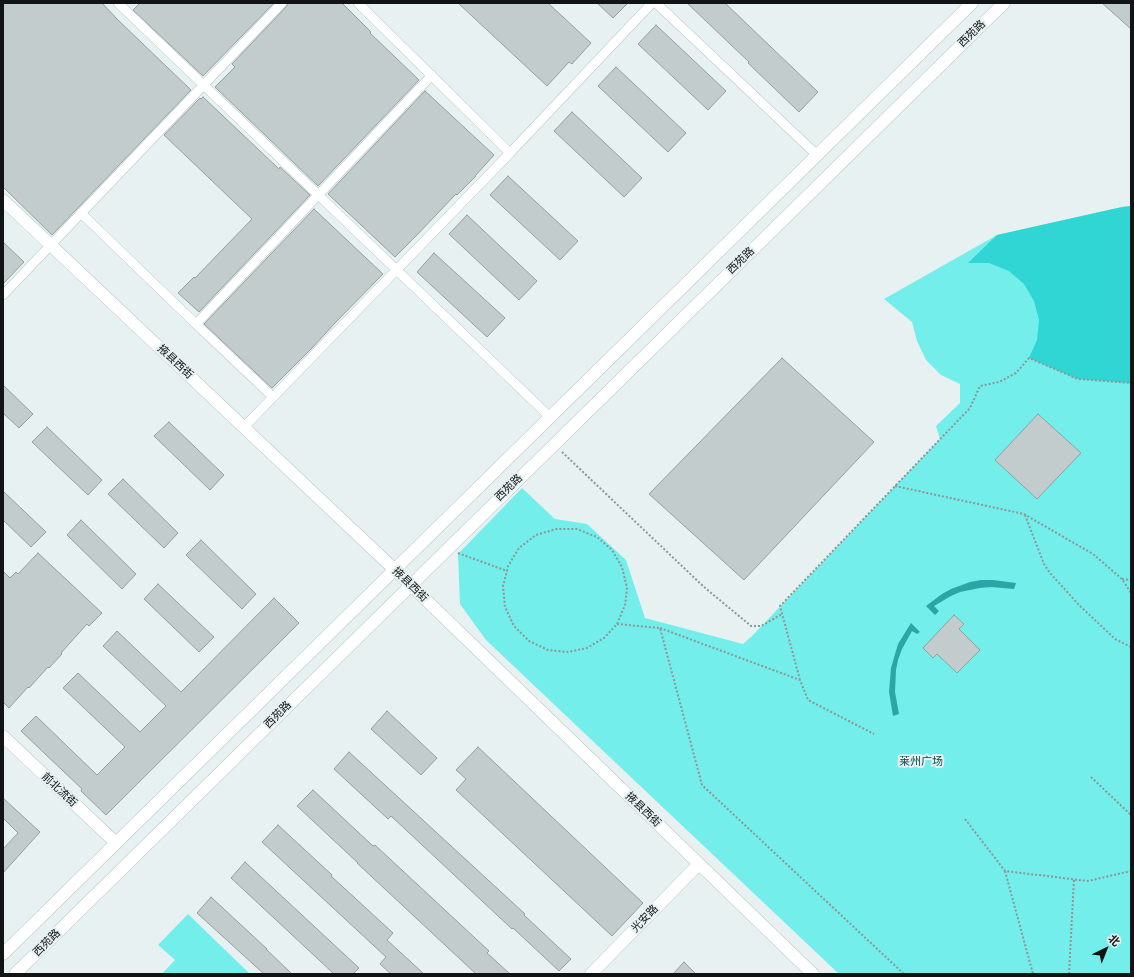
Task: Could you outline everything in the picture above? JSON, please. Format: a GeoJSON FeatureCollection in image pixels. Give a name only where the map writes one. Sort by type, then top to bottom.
{"type":"FeatureCollection","features":[{"type":"Feature","properties":{"kind":"main road","name":"西苑路"},"geometry":{"type":"LineString","coordinates":[[3,954],[972,3]]}},
{"type":"Feature","properties":{"kind":"main road","name":"西苑路"},"geometry":{"type":"LineString","coordinates":[[15,974],[1004,3]]}},
{"type":"Feature","properties":{"kind":"main road","name":"掖县西街"},"geometry":{"type":"LineString","coordinates":[[3,200],[411,585],[814,974]]}},
{"type":"Feature","properties":{"kind":"main road","name":"前北流街"},"geometry":{"type":"LineString","coordinates":[[3,736],[116,843]]}},
{"type":"Feature","properties":{"kind":"main road","name":"光安路"},"geometry":{"type":"LineString","coordinates":[[591,974],[699,864]]}},
{"type":"Feature","properties":{"kind":"street"},"geometry":{"type":"LineString","coordinates":[[118,3],[550,417]]}},
{"type":"Feature","properties":{"kind":"street"},"geometry":{"type":"LineString","coordinates":[[3,295],[282,3]]}},
{"type":"Feature","properties":{"kind":"street"},"geometry":{"type":"LineString","coordinates":[[358,3],[510,152]]}},
{"type":"Feature","properties":{"kind":"street"},"geometry":{"type":"LineString","coordinates":[[244,427],[652,3]]}},
{"type":"Feature","properties":{"kind":"street"},"geometry":{"type":"LineString","coordinates":[[656,3],[817,155]]}},
{"type":"Feature","properties":{"kind":"street"},"geometry":{"type":"LineString","coordinates":[[196,324],[432,75]]}},
{"type":"Feature","properties":{"kind":"street"},"geometry":{"type":"LineString","coordinates":[[81,214],[273,397]]}},
{"type":"Feature","properties":{"kind":"path"},"geometry":{"type":"LineString","coordinates":[[874,734],[808,700],[800,680],[780,606],[970,408],[980,386],[999,382],[1016,373],[1029,358],[1078,379],[1131,383]]}},
{"type":"Feature","properties":{"kind":"path"},"geometry":{"type":"LineString","coordinates":[[554,445],[704,587],[752,626],[761,626],[782,614]]}},
{"type":"Feature","properties":{"kind":"path"},"geometry":{"type":"LineString","coordinates":[[895,486],[1024,514],[1093,554],[1122,579],[1131,593]]}},
{"type":"Feature","properties":{"kind":"path"},"geometry":{"type":"LineString","coordinates":[[1024,514],[1044,564],[1050,573],[1079,605],[1115,639],[1131,647]]}},
{"type":"Feature","properties":{"kind":"path"},"geometry":{"type":"LineString","coordinates":[[556,529],[577,529],[597,537],[612,550],[622,566],[627,588],[625,605],[618,624],[604,638],[587,648],[568,652],[548,650],[529,641],[514,626],[505,607],[503,586],[506,571],[519,548],[536,535],[556,529]]}},
{"type":"Feature","properties":{"kind":"path"},"geometry":{"type":"LineString","coordinates":[[447,549],[506,571]]}},
{"type":"Feature","properties":{"kind":"path"},"geometry":{"type":"LineString","coordinates":[[1122,579],[1131,580]]}},
{"type":"Feature","properties":{"kind":"path"},"geometry":{"type":"LineString","coordinates":[[618,624],[660,628],[800,680]]}},
{"type":"Feature","properties":{"kind":"path"},"geometry":{"type":"LineString","coordinates":[[660,628],[702,785],[904,974]]}},
{"type":"Feature","properties":{"kind":"path"},"geometry":{"type":"LineString","coordinates":[[1091,777],[1131,815]]}},
{"type":"Feature","properties":{"kind":"path"},"geometry":{"type":"LineString","coordinates":[[965,818],[1005,871],[1033,974]]}},
{"type":"Feature","properties":{"kind":"path"},"geometry":{"type":"LineString","coordinates":[[1005,871],[1088,881],[1131,871]]}},
{"type":"Feature","properties":{"kind":"path"},"geometry":{"type":"LineString","coordinates":[[1069,974],[1074,879]]}},
{"type":"Feature","properties":{"kind":"green space","name":"莱州广场"},"geometry":{"type":"Polygon","coordinates":[[[1131,206],[1131,974],[839,974],[486,640],[460,604],[458,554],[522,488],[555,519],[587,524],[626,560],[645,618],[743,644],[940,439],[936,426],[960,403],[960,384],[941,375],[926,360],[917,341],[912,322],[884,299],[997,235],[1131,206]]]}},
{"type":"Feature","properties":{"kind":"green space"},"geometry":{"type":"Polygon","coordinates":[[[188,914],[250,974],[162,974],[175,960],[158,945],[188,914]]]}},
{"type":"Feature","properties":{"kind":"shaded area"},"geometry":{"type":"Polygon","coordinates":[[[1131,206],[1131,383],[1078,379],[1029,358],[1037,340],[1039,320],[1034,301],[1024,284],[1009,271],[989,263],[968,263],[997,235],[1131,206]]]}},
{"type":"Feature","properties":{"kind":"shaded area"},"geometry":{"type":"Polygon","coordinates":[[[981,580],[1016,583],[1014,589],[991,587],[960,592],[934,606],[939,611],[935,615],[926,606],[951,589],[970,582],[981,580]]]}},
{"type":"Feature","properties":{"kind":"shaded area"},"geometry":{"type":"Polygon","coordinates":[[[911,623],[920,632],[917,634],[912,631],[898,660],[895,692],[899,714],[893,716],[889,692],[891,668],[898,644],[911,623]]]}},
{"type":"Feature","properties":{"kind":"building"},"geometry":{"type":"Polygon","coordinates":[[[5,3],[102,3],[191,90],[52,235],[3,187],[3,5],[5,3]]]}},
{"type":"Feature","properties":{"kind":"building"},"geometry":{"type":"Polygon","coordinates":[[[140,3],[274,3],[203,76],[133,10],[140,3]]]}},
{"type":"Feature","properties":{"kind":"building"},"geometry":{"type":"Polygon","coordinates":[[[288,3],[342,3],[371,32],[370,33],[419,80],[318,186],[215,87],[235,67],[232,64],[286,7],[288,3]]]}},
{"type":"Feature","properties":{"kind":"building"},"geometry":{"type":"Polygon","coordinates":[[[458,3],[548,3],[591,43],[572,64],[569,62],[547,86],[458,3]]]}},
{"type":"Feature","properties":{"kind":"building"},"geometry":{"type":"Polygon","coordinates":[[[597,3],[628,3],[613,18],[597,3]]]}},
{"type":"Feature","properties":{"kind":"building"},"geometry":{"type":"Polygon","coordinates":[[[687,3],[725,3],[818,92],[799,112],[687,3]]]}},
{"type":"Feature","properties":{"kind":"building"},"geometry":{"type":"Polygon","coordinates":[[[1102,3],[1131,3],[1131,29],[1102,3]]]}},
{"type":"Feature","properties":{"kind":"building"},"geometry":{"type":"Polygon","coordinates":[[[656,25],[726,91],[708,110],[638,44],[656,25]]]}},
{"type":"Feature","properties":{"kind":"building"},"geometry":{"type":"Polygon","coordinates":[[[616,67],[686,133],[668,152],[598,86],[616,67]]]}},
{"type":"Feature","properties":{"kind":"building"},"geometry":{"type":"Polygon","coordinates":[[[425,91],[494,155],[476,176],[457,195],[456,194],[395,257],[328,194],[425,91]]]}},
{"type":"Feature","properties":{"kind":"building"},"geometry":{"type":"Polygon","coordinates":[[[203,97],[279,169],[280,167],[310,195],[199,312],[178,293],[194,277],[195,278],[252,219],[164,135],[200,98],[201,99],[203,97]]]}},
{"type":"Feature","properties":{"kind":"building"},"geometry":{"type":"Polygon","coordinates":[[[572,112],[642,178],[624,197],[554,131],[572,112]]]}},
{"type":"Feature","properties":{"kind":"building"},"geometry":{"type":"Polygon","coordinates":[[[508,176],[578,241],[560,260],[490,195],[508,176]]]}},
{"type":"Feature","properties":{"kind":"building"},"geometry":{"type":"Polygon","coordinates":[[[314,209],[383,274],[272,388],[204,324],[314,209]]]}},
{"type":"Feature","properties":{"kind":"building"},"geometry":{"type":"Polygon","coordinates":[[[467,215],[537,281],[519,300],[449,234],[467,215]]]}},
{"type":"Feature","properties":{"kind":"building"},"geometry":{"type":"Polygon","coordinates":[[[3,242],[24,262],[3,284],[3,242]]]}},
{"type":"Feature","properties":{"kind":"building"},"geometry":{"type":"Polygon","coordinates":[[[434,253],[505,318],[487,337],[417,272],[434,253]]]}},
{"type":"Feature","properties":{"kind":"building"},"geometry":{"type":"Polygon","coordinates":[[[782,358],[874,442],[744,580],[649,494],[782,358]]]}},
{"type":"Feature","properties":{"kind":"building"},"geometry":{"type":"Polygon","coordinates":[[[3,385],[33,414],[19,428],[3,413],[3,385]]]}},
{"type":"Feature","properties":{"kind":"building"},"geometry":{"type":"Polygon","coordinates":[[[1038,414],[1081,453],[1037,499],[995,460],[1038,414]]]}},
{"type":"Feature","properties":{"kind":"building"},"geometry":{"type":"Polygon","coordinates":[[[169,422],[224,475],[210,490],[154,436],[169,422]]]}},
{"type":"Feature","properties":{"kind":"building"},"geometry":{"type":"Polygon","coordinates":[[[47,427],[102,480],[88,495],[32,442],[47,427]]]}},
{"type":"Feature","properties":{"kind":"building"},"geometry":{"type":"Polygon","coordinates":[[[123,479],[178,533],[164,548],[108,494],[123,479]]]}},
{"type":"Feature","properties":{"kind":"building"},"geometry":{"type":"Polygon","coordinates":[[[3,491],[46,532],[31,547],[3,520],[3,491]]]}},
{"type":"Feature","properties":{"kind":"building"},"geometry":{"type":"Polygon","coordinates":[[[81,520],[136,574],[122,589],[67,535],[81,520]]]}},
{"type":"Feature","properties":{"kind":"building"},"geometry":{"type":"Polygon","coordinates":[[[201,540],[256,594],[242,609],[186,555],[201,540]]]}},
{"type":"Feature","properties":{"kind":"building"},"geometry":{"type":"Polygon","coordinates":[[[38,553],[102,613],[89,626],[87,624],[49,668],[48,667],[29,688],[28,687],[9,708],[3,702],[3,571],[10,578],[16,572],[18,574],[38,553]]]}},
{"type":"Feature","properties":{"kind":"building"},"geometry":{"type":"Polygon","coordinates":[[[158,584],[214,637],[199,652],[144,599],[158,584]]]}},
{"type":"Feature","properties":{"kind":"building"},"geometry":{"type":"Polygon","coordinates":[[[274,598],[299,623],[106,815],[81,791],[82,789],[21,731],[36,716],[97,775],[125,747],[63,688],[78,673],[140,732],[166,706],[103,646],[117,631],[181,692],[274,598]]]}},
{"type":"Feature","properties":{"kind":"building"},"geometry":{"type":"Polygon","coordinates":[[[954,615],[964,624],[959,629],[980,650],[957,673],[937,654],[933,658],[923,648],[954,615]]]}},
{"type":"Feature","properties":{"kind":"building"},"geometry":{"type":"Polygon","coordinates":[[[387,711],[437,758],[421,775],[371,729],[387,711]]]}},
{"type":"Feature","properties":{"kind":"building"},"geometry":{"type":"Polygon","coordinates":[[[478,747],[643,903],[612,936],[456,790],[466,779],[456,770],[478,747]]]}},
{"type":"Feature","properties":{"kind":"building"},"geometry":{"type":"Polygon","coordinates":[[[349,752],[525,914],[524,915],[571,959],[559,971],[391,816],[388,819],[334,769],[349,752]]]}},
{"type":"Feature","properties":{"kind":"building"},"geometry":{"type":"Polygon","coordinates":[[[313,790],[373,846],[375,845],[489,951],[487,953],[510,974],[476,974],[357,863],[297,806],[313,790]]]}},
{"type":"Feature","properties":{"kind":"building"},"geometry":{"type":"Polygon","coordinates":[[[3,798],[40,832],[3,873],[3,849],[18,833],[3,818],[3,798]]]}},
{"type":"Feature","properties":{"kind":"building"},"geometry":{"type":"Polygon","coordinates":[[[278,825],[393,933],[387,940],[424,974],[391,974],[380,964],[386,957],[262,842],[278,825]]]}},
{"type":"Feature","properties":{"kind":"building"},"geometry":{"type":"Polygon","coordinates":[[[245,862],[359,968],[353,974],[334,974],[231,878],[245,862]]]}},
{"type":"Feature","properties":{"kind":"building"},"geometry":{"type":"Polygon","coordinates":[[[211,897],[292,974],[264,974],[197,913],[211,897]]]}},
{"type":"Feature","properties":{"kind":"building"},"geometry":{"type":"Polygon","coordinates":[[[684,962],[696,974],[673,974],[684,962]]]}}]}
